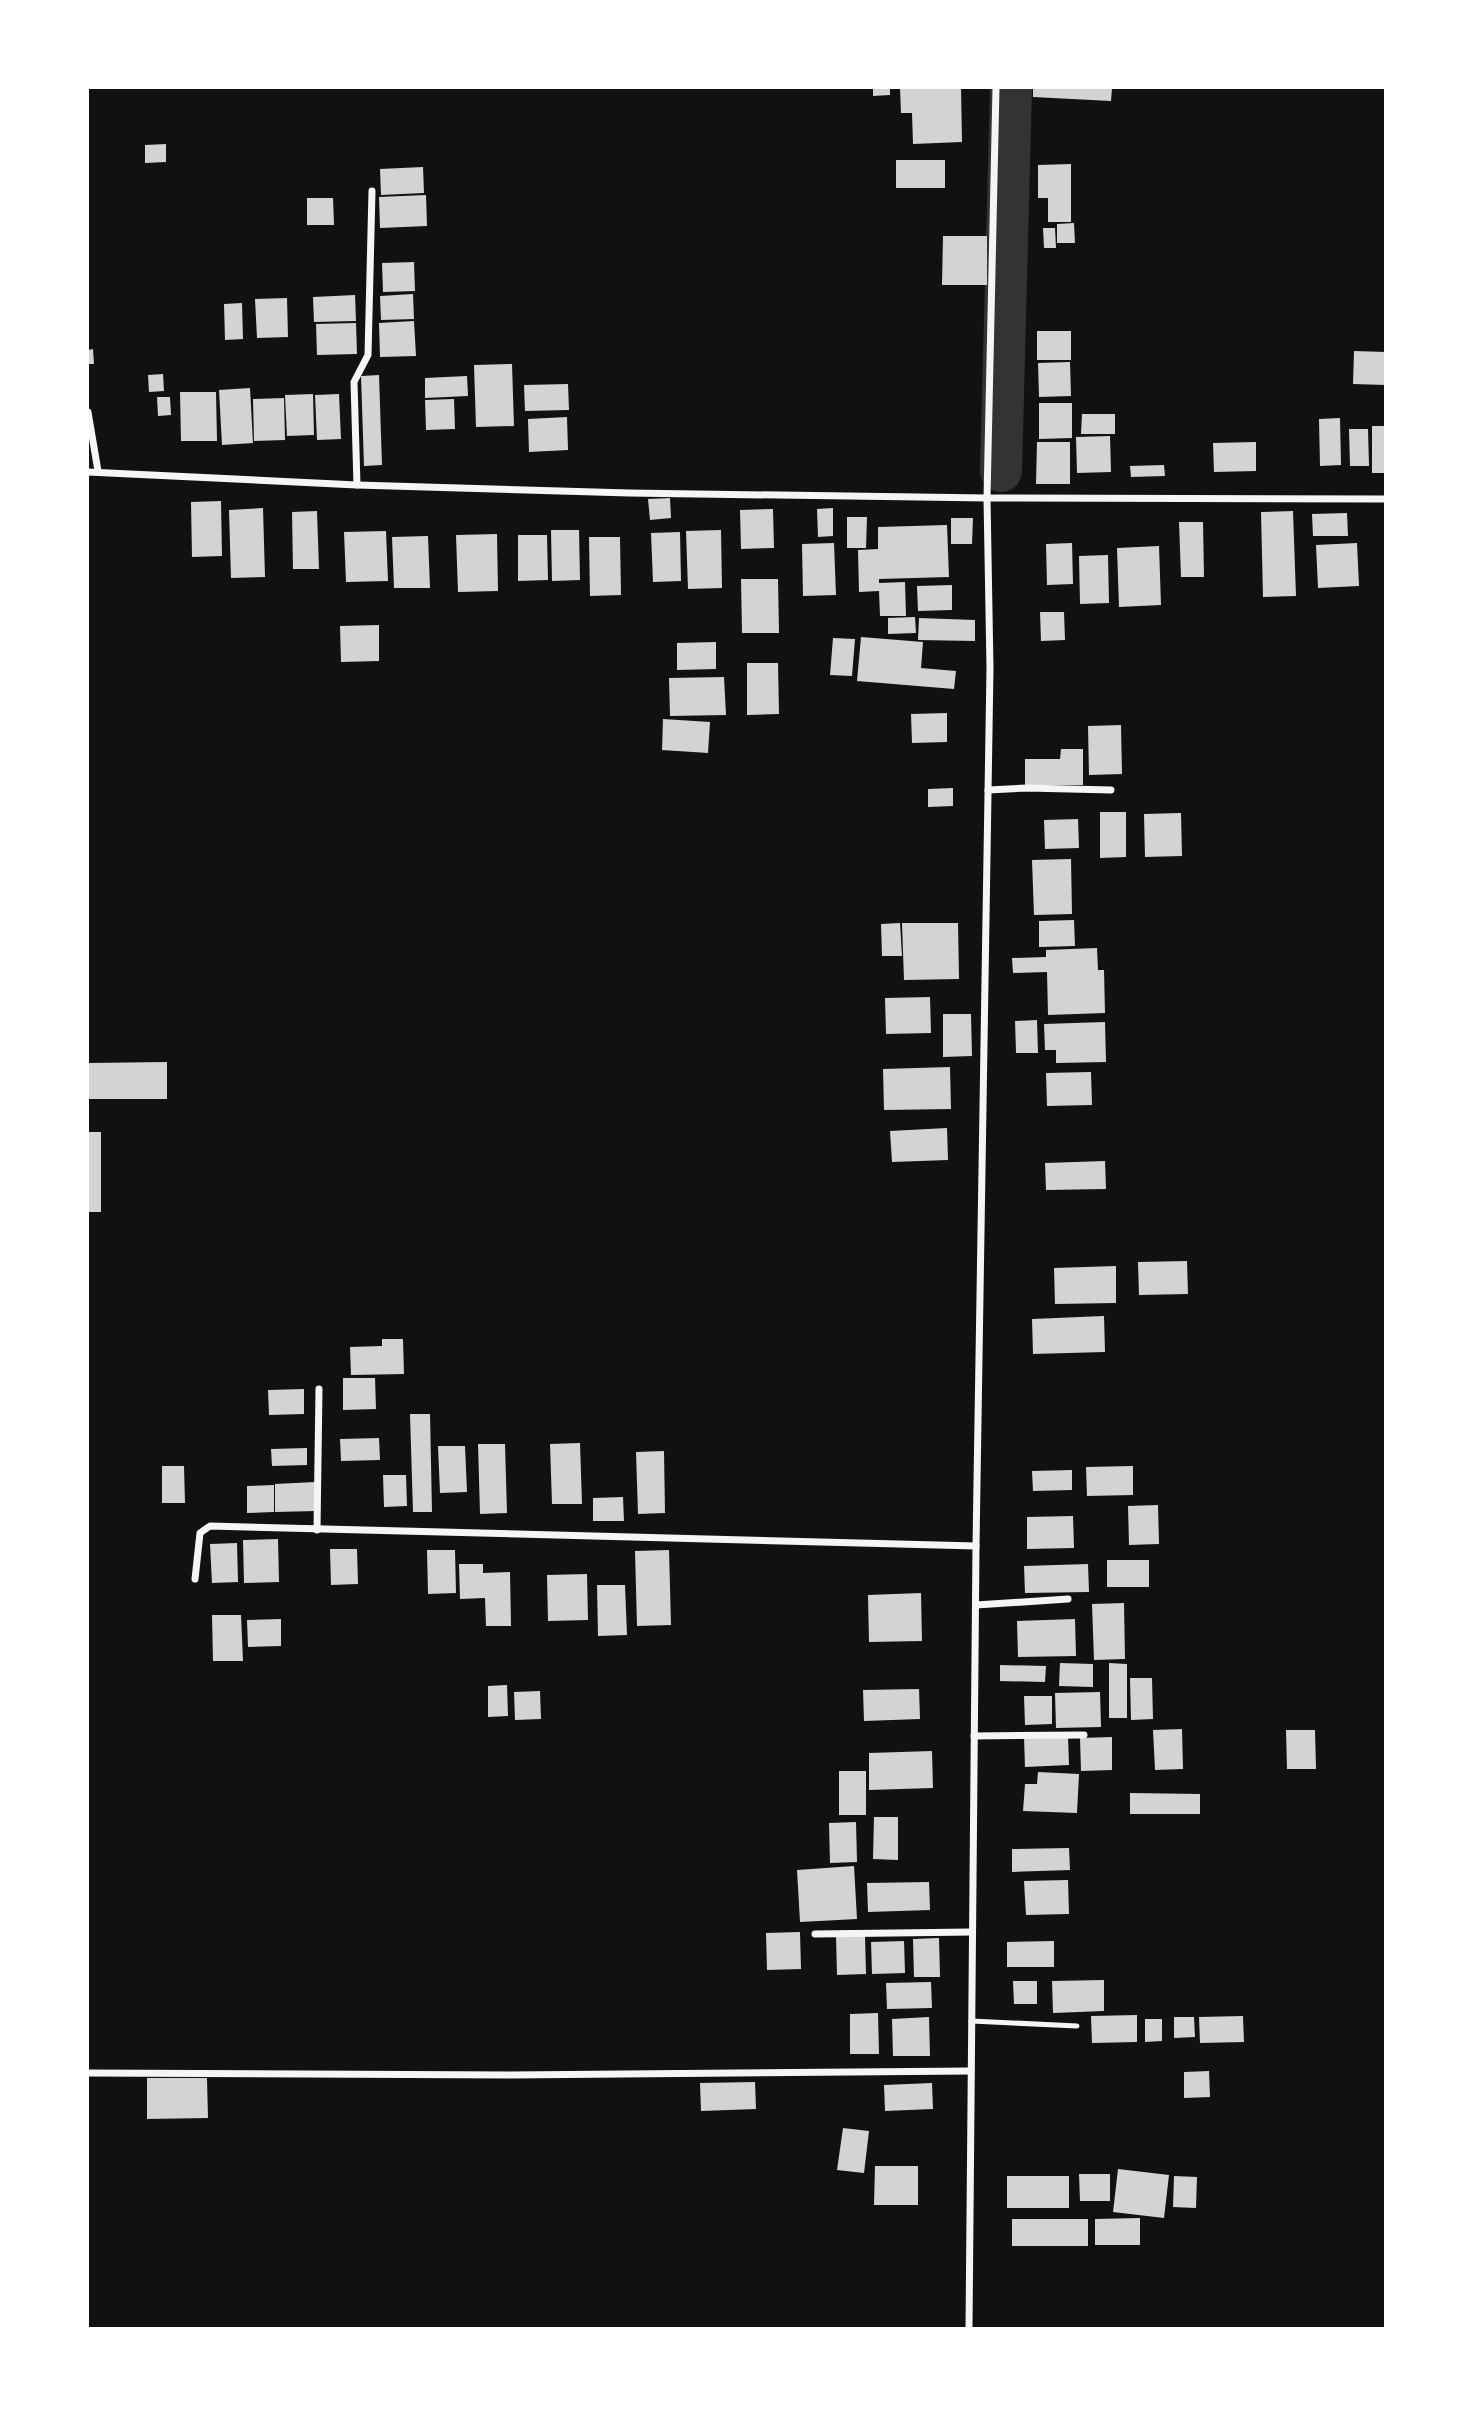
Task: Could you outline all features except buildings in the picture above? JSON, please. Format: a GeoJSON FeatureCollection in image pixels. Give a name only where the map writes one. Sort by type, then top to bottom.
{"type":"FeatureCollection","features":[{"type":"Feature","properties":{"kind":"street"},"geometry":{"type":"LineString","coordinates":[[970,2329],[976,1546],[990,667],[987,498],[996,88]]}},
{"type":"Feature","properties":{"kind":"street"},"geometry":{"type":"LineString","coordinates":[[357,485],[354,382],[368,355],[372,191]]}},
{"type":"Feature","properties":{"kind":"street"},"geometry":{"type":"LineString","coordinates":[[88,412],[98,471]]}},
{"type":"Feature","properties":{"kind":"street"},"geometry":{"type":"LineString","coordinates":[[88,472],[357,485],[629,493],[987,498],[1385,499]]}},
{"type":"Feature","properties":{"kind":"street"},"geometry":{"type":"LineString","coordinates":[[988,790],[1111,790]]}},
{"type":"Feature","properties":{"kind":"street"},"geometry":{"type":"LineString","coordinates":[[317,1530],[319,1389]]}},
{"type":"Feature","properties":{"kind":"street"},"geometry":{"type":"LineString","coordinates":[[195,1578],[200,1533],[210,1526],[976,1546]]}},
{"type":"Feature","properties":{"kind":"street"},"geometry":{"type":"LineString","coordinates":[[976,1605],[1068,1599]]}},
{"type":"Feature","properties":{"kind":"street"},"geometry":{"type":"LineString","coordinates":[[974,1736],[1084,1735]]}},
{"type":"Feature","properties":{"kind":"street"},"geometry":{"type":"LineString","coordinates":[[816,1934],[972,1932]]}},
{"type":"Feature","properties":{"kind":"street"},"geometry":{"type":"LineString","coordinates":[[88,2073],[682,2074],[971,2071]]}},
{"type":"Feature","properties":{"kind":"lane"},"geometry":{"type":"LineString","coordinates":[[971,2021],[1077,2026]]}},
{"type":"Feature","properties":{"kind":"waterway"},"geometry":{"type":"LineString","coordinates":[[1001,471],[1011,88]]}}]}
